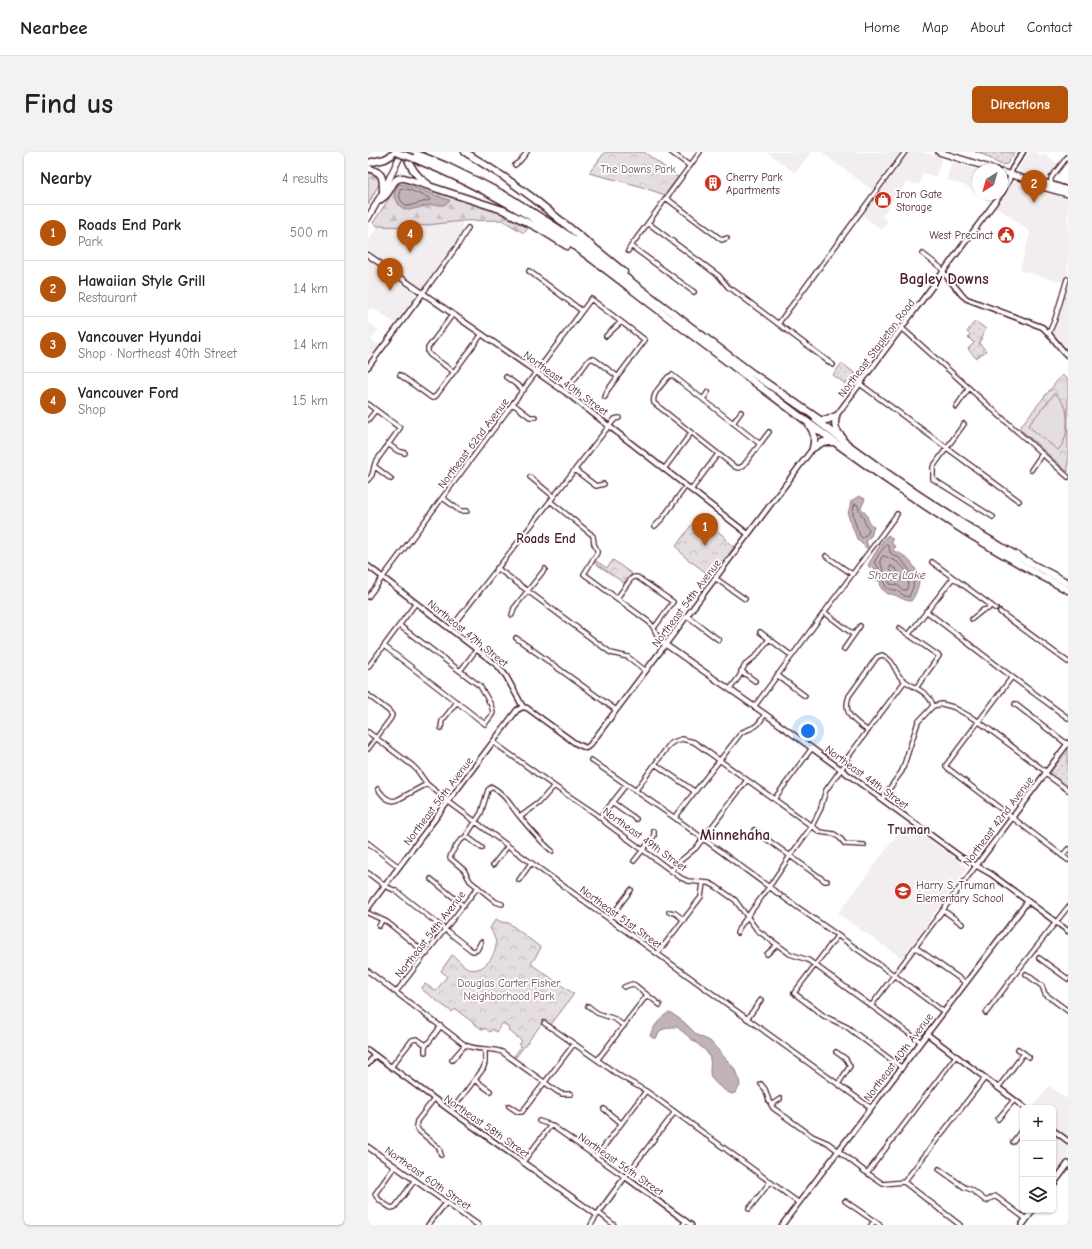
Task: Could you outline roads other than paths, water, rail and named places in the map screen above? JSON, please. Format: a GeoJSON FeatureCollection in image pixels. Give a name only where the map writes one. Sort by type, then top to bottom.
{"type":"FeatureCollection","features":[{"type":"Feature","properties":{"kind":"highway"},"geometry":{"type":"LineString","coordinates":[[401,152],[419,178],[432,186]]}},
{"type":"Feature","properties":{"kind":"highway"},"geometry":{"type":"LineString","coordinates":[[368,163],[385,159],[401,152],[413,154],[467,176],[526,207],[578,242],[913,491],[975,531],[1068,583]]}},
{"type":"Feature","properties":{"kind":"highway"},"geometry":{"type":"LineString","coordinates":[[465,152],[513,183],[547,208],[666,308]]}},
{"type":"Feature","properties":{"kind":"highway"},"geometry":{"type":"LineString","coordinates":[[413,154],[524,213],[563,238],[892,484],[945,520],[1068,590]]}},
{"type":"Feature","properties":{"kind":"highway"},"geometry":{"type":"LineString","coordinates":[[368,168],[378,172],[381,175],[383,192]]}},
{"type":"Feature","properties":{"kind":"highway"},"geometry":{"type":"LineString","coordinates":[[378,201],[387,194],[393,182],[399,178],[404,178],[503,210],[538,228],[568,247],[673,321]]}},
{"type":"Feature","properties":{"kind":"highway"},"geometry":{"type":"LineString","coordinates":[[793,402],[820,420],[827,420],[836,416]]}},
{"type":"Feature","properties":{"kind":"highway"},"geometry":{"type":"LineString","coordinates":[[790,409],[813,429],[813,448]]}},
{"type":"Feature","properties":{"kind":"highway"},"geometry":{"type":"LineString","coordinates":[[836,416],[834,426],[838,433],[864,456]]}},
{"type":"Feature","properties":{"kind":"highway"},"geometry":{"type":"LineString","coordinates":[[813,448],[823,442],[829,441],[836,443]]}},
{"type":"Feature","properties":{"kind":"main road"},"geometry":{"type":"LineString","coordinates":[[368,218],[383,192],[401,152]]}},
{"type":"Feature","properties":{"kind":"main road"},"geometry":{"type":"LineString","coordinates":[[939,152],[977,164]]}},
{"type":"Feature","properties":{"kind":"main road"},"geometry":{"type":"LineString","coordinates":[[1008,174],[1068,190]]}},
{"type":"Feature","properties":{"kind":"main road"},"geometry":{"type":"LineString","coordinates":[[1048,184],[1046,188],[1068,194]]}},
{"type":"Feature","properties":{"kind":"main road"},"geometry":{"type":"LineString","coordinates":[[1056,1180],[1068,1164]]}},
{"type":"Feature","properties":{"kind":"main road"},"geometry":{"type":"LineString","coordinates":[[1022,1225],[1031,1213]]}},
{"type":"Feature","properties":{"kind":"street"},"geometry":{"type":"LineString","coordinates":[[515,165],[527,152]]}},
{"type":"Feature","properties":{"kind":"street"},"geometry":{"type":"LineString","coordinates":[[672,152],[690,166]]}},
{"type":"Feature","properties":{"kind":"street"},"geometry":{"type":"LineString","coordinates":[[628,251],[700,152]]}},
{"type":"Feature","properties":{"kind":"street"},"geometry":{"type":"LineString","coordinates":[[778,324],[904,152]]}},
{"type":"Feature","properties":{"kind":"street","name":"Northeast Stapleton Road"},"geometry":{"type":"LineString","coordinates":[[1008,182],[1012,169],[1023,152]]}},
{"type":"Feature","properties":{"kind":"street"},"geometry":{"type":"LineString","coordinates":[[1048,184],[1068,156]]}},
{"type":"Feature","properties":{"kind":"street"},"geometry":{"type":"LineString","coordinates":[[666,198],[722,240],[727,238]]}},
{"type":"Feature","properties":{"kind":"street","name":"Northeast Stapleton Road"},"geometry":{"type":"LineString","coordinates":[[836,416],[997,200]]}},
{"type":"Feature","properties":{"kind":"street"},"geometry":{"type":"LineString","coordinates":[[648,223],[719,276],[728,287],[833,365]]}},
{"type":"Feature","properties":{"kind":"street"},"geometry":{"type":"LineString","coordinates":[[368,367],[458,245],[468,228]]}},
{"type":"Feature","properties":{"kind":"street"},"geometry":{"type":"LineString","coordinates":[[631,246],[694,292]]}},
{"type":"Feature","properties":{"kind":"street"},"geometry":{"type":"LineString","coordinates":[[923,254],[941,268],[962,295],[967,299],[1042,327],[1049,333],[1060,349],[1068,356]]}},
{"type":"Feature","properties":{"kind":"street","name":"Northeast 40th Street"},"geometry":{"type":"LineString","coordinates":[[368,255],[565,392],[748,534]]}},
{"type":"Feature","properties":{"kind":"street"},"geometry":{"type":"LineString","coordinates":[[529,271],[582,311]]}},
{"type":"Feature","properties":{"kind":"street"},"geometry":{"type":"LineString","coordinates":[[1049,333],[1055,319],[1067,279]]}},
{"type":"Feature","properties":{"kind":"street","name":"Northeast 62nd Avenue"},"geometry":{"type":"LineString","coordinates":[[368,597],[591,299],[621,322]]}},
{"type":"Feature","properties":{"kind":"street"},"geometry":{"type":"LineString","coordinates":[[453,314],[428,348],[428,352],[454,372]]}},
{"type":"Feature","properties":{"kind":"street"},"geometry":{"type":"LineString","coordinates":[[605,397],[607,391],[645,340],[621,322],[606,336]]}},
{"type":"Feature","properties":{"kind":"street"},"geometry":{"type":"LineString","coordinates":[[902,328],[1068,477]]}},
{"type":"Feature","properties":{"kind":"street"},"geometry":{"type":"LineString","coordinates":[[400,375],[432,398],[436,396],[482,334]]}},
{"type":"Feature","properties":{"kind":"street"},"geometry":{"type":"LineString","coordinates":[[368,358],[372,361]]}},
{"type":"Feature","properties":{"kind":"street"},"geometry":{"type":"LineString","coordinates":[[565,392],[590,359],[594,359],[618,376]]}},
{"type":"Feature","properties":{"kind":"street"},"geometry":{"type":"LineString","coordinates":[[760,444],[672,375],[668,377],[654,396],[654,403],[735,467],[739,468],[743,466],[760,444],[769,432]]}},
{"type":"Feature","properties":{"kind":"street"},"geometry":{"type":"LineString","coordinates":[[506,377],[524,390]]}},
{"type":"Feature","properties":{"kind":"street"},"geometry":{"type":"LineString","coordinates":[[860,384],[1019,501]]}},
{"type":"Feature","properties":{"kind":"street"},"geometry":{"type":"LineString","coordinates":[[956,407],[969,388]]}},
{"type":"Feature","properties":{"kind":"street"},"geometry":{"type":"LineString","coordinates":[[703,399],[708,392]]}},
{"type":"Feature","properties":{"kind":"street"},"geometry":{"type":"LineString","coordinates":[[368,404],[400,428],[374,463],[372,475],[368,480]]}},
{"type":"Feature","properties":{"kind":"street"},"geometry":{"type":"LineString","coordinates":[[513,404],[530,417],[535,417]]}},
{"type":"Feature","properties":{"kind":"street"},"geometry":{"type":"LineString","coordinates":[[368,420],[376,410]]}},
{"type":"Feature","properties":{"kind":"street"},"geometry":{"type":"LineString","coordinates":[[733,422],[741,412]]}},
{"type":"Feature","properties":{"kind":"street"},"geometry":{"type":"LineString","coordinates":[[450,629],[609,426],[615,419],[619,418]]}},
{"type":"Feature","properties":{"kind":"street"},"geometry":{"type":"LineString","coordinates":[[964,424],[933,466],[933,479],[993,517]]}},
{"type":"Feature","properties":{"kind":"street"},"geometry":{"type":"LineString","coordinates":[[664,469],[691,433]]}},
{"type":"Feature","properties":{"kind":"street"},"geometry":{"type":"LineString","coordinates":[[388,444],[398,451],[405,453]]}},
{"type":"Feature","properties":{"kind":"street","name":"Northeast 54th Avenue"},"geometry":{"type":"LineString","coordinates":[[586,748],[590,745],[666,645],[813,448]]}},
{"type":"Feature","properties":{"kind":"street"},"geometry":{"type":"LineString","coordinates":[[691,490],[718,454]]}},
{"type":"Feature","properties":{"kind":"street"},"geometry":{"type":"LineString","coordinates":[[1031,470],[1042,454]]}},
{"type":"Feature","properties":{"kind":"street"},"geometry":{"type":"LineString","coordinates":[[374,466],[391,479]]}},
{"type":"Feature","properties":{"kind":"street"},"geometry":{"type":"LineString","coordinates":[[575,470],[596,486],[604,484]]}},
{"type":"Feature","properties":{"kind":"street"},"geometry":{"type":"LineString","coordinates":[[530,477],[554,496]]}},
{"type":"Feature","properties":{"kind":"street"},"geometry":{"type":"LineString","coordinates":[[655,526],[686,486]]}},
{"type":"Feature","properties":{"kind":"street"},"geometry":{"type":"LineString","coordinates":[[443,498],[460,511],[467,511]]}},
{"type":"Feature","properties":{"kind":"street","name":"Northeast 44th Street"},"geometry":{"type":"LineString","coordinates":[[550,501],[592,535],[597,554],[584,574],[649,622],[654,628],[658,638],[666,645],[754,706],[961,857],[991,874],[1068,931]]}},
{"type":"Feature","properties":{"kind":"street"},"geometry":{"type":"LineString","coordinates":[[754,706],[897,514]]}},
{"type":"Feature","properties":{"kind":"street"},"geometry":{"type":"LineString","coordinates":[[826,556],[852,574]]}},
{"type":"Feature","properties":{"kind":"street"},"geometry":{"type":"LineString","coordinates":[[932,562],[996,609]]}},
{"type":"Feature","properties":{"kind":"street","name":"Northeast 47th Street"},"geometry":{"type":"LineString","coordinates":[[368,566],[492,661],[503,672],[524,707],[575,743],[586,748]]}},
{"type":"Feature","properties":{"kind":"street"},"geometry":{"type":"LineString","coordinates":[[497,568],[527,592],[611,652],[628,658],[646,671]]}},
{"type":"Feature","properties":{"kind":"street"},"geometry":{"type":"LineString","coordinates":[[512,615],[514,608],[545,570]]}},
{"type":"Feature","properties":{"kind":"street"},"geometry":{"type":"LineString","coordinates":[[617,598],[634,577],[637,577],[673,602],[654,628]]}},
{"type":"Feature","properties":{"kind":"street"},"geometry":{"type":"LineString","coordinates":[[716,578],[745,599]]}},
{"type":"Feature","properties":{"kind":"street"},"geometry":{"type":"LineString","coordinates":[[909,634],[953,578]]}},
{"type":"Feature","properties":{"kind":"street"},"geometry":{"type":"LineString","coordinates":[[368,668],[416,603]]}},
{"type":"Feature","properties":{"kind":"street"},"geometry":{"type":"LineString","coordinates":[[972,619],[983,610],[988,609],[991,606]]}},
{"type":"Feature","properties":{"kind":"street"},"geometry":{"type":"LineString","coordinates":[[926,611],[1068,718]]}},
{"type":"Feature","properties":{"kind":"street"},"geometry":{"type":"LineString","coordinates":[[824,612],[854,635]]}},
{"type":"Feature","properties":{"kind":"street"},"geometry":{"type":"LineString","coordinates":[[1000,612],[1068,662]]}},
{"type":"Feature","properties":{"kind":"street"},"geometry":{"type":"LineString","coordinates":[[687,616],[719,640]]}},
{"type":"Feature","properties":{"kind":"street"},"geometry":{"type":"LineString","coordinates":[[384,646],[486,724],[493,712],[492,706],[480,686],[400,626]]}},
{"type":"Feature","properties":{"kind":"street"},"geometry":{"type":"LineString","coordinates":[[844,649],[860,626]]}},
{"type":"Feature","properties":{"kind":"street"},"geometry":{"type":"LineString","coordinates":[[900,628],[939,656],[916,688]]}},
{"type":"Feature","properties":{"kind":"street"},"geometry":{"type":"LineString","coordinates":[[760,632],[792,656]]}},
{"type":"Feature","properties":{"kind":"street"},"geometry":{"type":"LineString","coordinates":[[516,638],[616,710]]}},
{"type":"Feature","properties":{"kind":"street"},"geometry":{"type":"LineString","coordinates":[[730,689],[739,677],[745,665],[756,656],[769,638]]}},
{"type":"Feature","properties":{"kind":"street"},"geometry":{"type":"LineString","coordinates":[[460,671],[477,649]]}},
{"type":"Feature","properties":{"kind":"street"},"geometry":{"type":"LineString","coordinates":[[868,731],[853,720],[849,715],[847,702],[849,696],[877,657],[882,655],[891,661],[905,681],[927,696],[932,702],[933,706]]}},
{"type":"Feature","properties":{"kind":"street"},"geometry":{"type":"LineString","coordinates":[[741,671],[755,681]]}},
{"type":"Feature","properties":{"kind":"street"},"geometry":{"type":"LineString","coordinates":[[777,676],[805,696]]}},
{"type":"Feature","properties":{"kind":"street"},"geometry":{"type":"LineString","coordinates":[[1012,677],[978,721],[946,767],[1068,860]]}},
{"type":"Feature","properties":{"kind":"street"},"geometry":{"type":"LineString","coordinates":[[737,933],[739,928],[770,887],[812,826],[820,810],[826,790],[848,757],[905,681]]}},
{"type":"Feature","properties":{"kind":"street"},"geometry":{"type":"LineString","coordinates":[[368,695],[390,711],[392,715],[368,749]]}},
{"type":"Feature","properties":{"kind":"street"},"geometry":{"type":"LineString","coordinates":[[441,728],[442,722],[457,702]]}},
{"type":"Feature","properties":{"kind":"street"},"geometry":{"type":"LineString","coordinates":[[882,799],[902,771],[918,722],[933,706],[942,704],[953,707],[978,721],[1068,790]]}},
{"type":"Feature","properties":{"kind":"street"},"geometry":{"type":"LineString","coordinates":[[1015,704],[1067,743]]}},
{"type":"Feature","properties":{"kind":"street","name":"Northeast 56th Avenue"},"geometry":{"type":"LineString","coordinates":[[368,908],[517,710],[524,707]]}},
{"type":"Feature","properties":{"kind":"street"},"geometry":{"type":"LineString","coordinates":[[675,818],[741,733],[745,730],[753,728],[765,714]]}},
{"type":"Feature","properties":{"kind":"street","name":"Northeast 51st Street"},"geometry":{"type":"LineString","coordinates":[[368,732],[417,770],[427,784],[448,802],[871,1108]]}},
{"type":"Feature","properties":{"kind":"street"},"geometry":{"type":"LineString","coordinates":[[636,790],[665,749],[673,742],[682,739],[688,740],[694,742],[775,798],[820,832],[834,834],[845,844],[864,845]]}},
{"type":"Feature","properties":{"kind":"street","name":"Northeast 49th Street"},"geometry":{"type":"LineString","coordinates":[[494,742],[672,871],[688,881],[710,883],[735,900],[757,930],[790,954],[808,960],[921,1042]]}},
{"type":"Feature","properties":{"kind":"street","name":"Northeast 42nd Avenue"},"geometry":{"type":"LineString","coordinates":[[871,1006],[1067,743]]}},
{"type":"Feature","properties":{"kind":"street"},"geometry":{"type":"LineString","coordinates":[[775,798],[812,748]]}},
{"type":"Feature","properties":{"kind":"street"},"geometry":{"type":"LineString","coordinates":[[591,760],[626,785],[629,785],[944,1012]]}},
{"type":"Feature","properties":{"kind":"street"},"geometry":{"type":"LineString","coordinates":[[655,764],[694,792]]}},
{"type":"Feature","properties":{"kind":"street"},"geometry":{"type":"LineString","coordinates":[[672,871],[679,862],[696,848],[704,839],[747,780]]}},
{"type":"Feature","properties":{"kind":"street"},"geometry":{"type":"LineString","coordinates":[[378,789],[388,799],[393,801],[427,784]]}},
{"type":"Feature","properties":{"kind":"street"},"geometry":{"type":"LineString","coordinates":[[600,818],[626,785]]}},
{"type":"Feature","properties":{"kind":"street"},"geometry":{"type":"LineString","coordinates":[[520,817],[539,803],[554,786]]}},
{"type":"Feature","properties":{"kind":"street"},"geometry":{"type":"LineString","coordinates":[[502,904],[496,902],[470,880],[464,870],[451,860],[450,856],[458,843],[466,836],[482,813],[488,790],[492,787],[502,794],[520,817],[552,851]]}},
{"type":"Feature","properties":{"kind":"street"},"geometry":{"type":"LineString","coordinates":[[612,802],[636,820]]}},
{"type":"Feature","properties":{"kind":"street"},"geometry":{"type":"LineString","coordinates":[[754,830],[827,881]]}},
{"type":"Feature","properties":{"kind":"street"},"geometry":{"type":"LineString","coordinates":[[634,861],[654,836],[654,831]]}},
{"type":"Feature","properties":{"kind":"street"},"geometry":{"type":"LineString","coordinates":[[466,836],[482,848]]}},
{"type":"Feature","properties":{"kind":"street"},"geometry":{"type":"LineString","coordinates":[[368,843],[399,867]]}},
{"type":"Feature","properties":{"kind":"street"},"geometry":{"type":"LineString","coordinates":[[493,865],[508,846]]}},
{"type":"Feature","properties":{"kind":"street"},"geometry":{"type":"LineString","coordinates":[[1062,856],[1068,849]]}},
{"type":"Feature","properties":{"kind":"street"},"geometry":{"type":"LineString","coordinates":[[519,880],[532,863]]}},
{"type":"Feature","properties":{"kind":"street"},"geometry":{"type":"LineString","coordinates":[[368,873],[385,886],[396,891],[471,950],[475,950],[481,942]]}},
{"type":"Feature","properties":{"kind":"street"},"geometry":{"type":"LineString","coordinates":[[431,879],[464,906]]}},
{"type":"Feature","properties":{"kind":"street"},"geometry":{"type":"LineString","coordinates":[[657,954],[701,897],[702,883]]}},
{"type":"Feature","properties":{"kind":"street","name":"Northeast 54th Avenue"},"geometry":{"type":"LineString","coordinates":[[396,992],[478,887]]}},
{"type":"Feature","properties":{"kind":"street"},"geometry":{"type":"LineString","coordinates":[[609,919],[631,890]]}},
{"type":"Feature","properties":{"kind":"street","name":"Northeast 40th Avenue"},"geometry":{"type":"LineString","coordinates":[[782,1225],[1028,901]]}},
{"type":"Feature","properties":{"kind":"street"},"geometry":{"type":"LineString","coordinates":[[986,1013],[1068,907]]}},
{"type":"Feature","properties":{"kind":"street"},"geometry":{"type":"LineString","coordinates":[[943,910],[962,924]]}},
{"type":"Feature","properties":{"kind":"street"},"geometry":{"type":"LineString","coordinates":[[669,912],[674,912],[684,920]]}},
{"type":"Feature","properties":{"kind":"street"},"geometry":{"type":"LineString","coordinates":[[368,913],[382,920],[427,954]]}},
{"type":"Feature","properties":{"kind":"street"},"geometry":{"type":"LineString","coordinates":[[379,926],[382,920]]}},
{"type":"Feature","properties":{"kind":"street"},"geometry":{"type":"LineString","coordinates":[[837,936],[794,993],[824,1016],[847,1027],[902,1068]]}},
{"type":"Feature","properties":{"kind":"street"},"geometry":{"type":"LineString","coordinates":[[768,954],[777,945]]}},
{"type":"Feature","properties":{"kind":"street"},"geometry":{"type":"LineString","coordinates":[[915,947],[966,983]]}},
{"type":"Feature","properties":{"kind":"street"},"geometry":{"type":"LineString","coordinates":[[1039,958],[1068,979]]}},
{"type":"Feature","properties":{"kind":"street"},"geometry":{"type":"LineString","coordinates":[[368,977],[370,972],[465,1045],[472,1048],[493,1049],[502,1052],[562,1094],[570,1094]]}},
{"type":"Feature","properties":{"kind":"street"},"geometry":{"type":"LineString","coordinates":[[1026,974],[1042,986],[1045,994],[1068,1011]]}},
{"type":"Feature","properties":{"kind":"street"},"geometry":{"type":"LineString","coordinates":[[624,987],[632,984],[660,1005]]}},
{"type":"Feature","properties":{"kind":"street"},"geometry":{"type":"LineString","coordinates":[[598,1059],[647,995]]}},
{"type":"Feature","properties":{"kind":"street"},"geometry":{"type":"LineString","coordinates":[[747,1019],[761,1000]]}},
{"type":"Feature","properties":{"kind":"street"},"geometry":{"type":"LineString","coordinates":[[588,1006],[601,1015],[615,1019],[624,1026]]}},
{"type":"Feature","properties":{"kind":"street"},"geometry":{"type":"LineString","coordinates":[[544,1023],[598,1059],[620,1076],[646,1091],[799,1203]]}},
{"type":"Feature","properties":{"kind":"street"},"geometry":{"type":"LineString","coordinates":[[425,1052],[426,1045],[441,1026]]}},
{"type":"Feature","properties":{"kind":"street"},"geometry":{"type":"LineString","coordinates":[[927,1034],[1021,1105]]}},
{"type":"Feature","properties":{"kind":"street"},"geometry":{"type":"LineString","coordinates":[[391,1067],[415,1039],[426,1045]]}},
{"type":"Feature","properties":{"kind":"street"},"geometry":{"type":"LineString","coordinates":[[509,1106],[521,1113],[574,1044]]}},
{"type":"Feature","properties":{"kind":"street"},"geometry":{"type":"LineString","coordinates":[[452,1060],[465,1045]]}},
{"type":"Feature","properties":{"kind":"street"},"geometry":{"type":"LineString","coordinates":[[451,1111],[484,1067],[485,1049]]}},
{"type":"Feature","properties":{"kind":"street"},"geometry":{"type":"LineString","coordinates":[[1018,1049],[1030,1058]]}},
{"type":"Feature","properties":{"kind":"street","name":"Northeast 58th Street"},"geometry":{"type":"LineString","coordinates":[[368,1050],[434,1099],[598,1214]]}},
{"type":"Feature","properties":{"kind":"street"},"geometry":{"type":"LineString","coordinates":[[836,1052],[846,1059],[850,1066],[838,1084]]}},
{"type":"Feature","properties":{"kind":"street"},"geometry":{"type":"LineString","coordinates":[[998,1088],[1024,1053]]}},
{"type":"Feature","properties":{"kind":"street"},"geometry":{"type":"LineString","coordinates":[[368,1064],[375,1055]]}},
{"type":"Feature","properties":{"kind":"street"},"geometry":{"type":"LineString","coordinates":[[867,1173],[956,1056]]}},
{"type":"Feature","properties":{"kind":"street"},"geometry":{"type":"LineString","coordinates":[[904,1182],[985,1078]]}},
{"type":"Feature","properties":{"kind":"street"},"geometry":{"type":"LineString","coordinates":[[475,1080],[490,1091]]}},
{"type":"Feature","properties":{"kind":"street"},"geometry":{"type":"LineString","coordinates":[[761,1084],[771,1105],[812,1136],[828,1143],[883,1184],[904,1182],[960,1225]]}},
{"type":"Feature","properties":{"kind":"street"},"geometry":{"type":"LineString","coordinates":[[596,1157],[646,1091]]}},
{"type":"Feature","properties":{"kind":"street"},"geometry":{"type":"LineString","coordinates":[[434,1099],[417,1121],[416,1126],[419,1131],[439,1148],[442,1155]]}},
{"type":"Feature","properties":{"kind":"street"},"geometry":{"type":"LineString","coordinates":[[771,1105],[780,1099]]}},
{"type":"Feature","properties":{"kind":"street"},"geometry":{"type":"LineString","coordinates":[[998,1119],[1014,1100]]}},
{"type":"Feature","properties":{"kind":"street"},"geometry":{"type":"LineString","coordinates":[[604,1109],[621,1123]]}},
{"type":"Feature","properties":{"kind":"street"},"geometry":{"type":"LineString","coordinates":[[590,1225],[675,1112]]}},
{"type":"Feature","properties":{"kind":"street","name":"Northeast 56th Street"},"geometry":{"type":"LineString","coordinates":[[539,1121],[551,1125],[625,1177],[685,1223],[691,1225]]}},
{"type":"Feature","properties":{"kind":"street"},"geometry":{"type":"LineString","coordinates":[[523,1162],[551,1125]]}},
{"type":"Feature","properties":{"kind":"street"},"geometry":{"type":"LineString","coordinates":[[1013,1142],[1020,1132]]}},
{"type":"Feature","properties":{"kind":"street"},"geometry":{"type":"LineString","coordinates":[[1056,1132],[1068,1141]]}},
{"type":"Feature","properties":{"kind":"street","name":"Northeast 60th Street"},"geometry":{"type":"LineString","coordinates":[[368,1147],[478,1225]]}},
{"type":"Feature","properties":{"kind":"street"},"geometry":{"type":"LineString","coordinates":[[395,1166],[376,1192],[375,1195],[377,1198],[394,1208],[415,1180]]}},
{"type":"Feature","properties":{"kind":"street"},"geometry":{"type":"LineString","coordinates":[[939,1169],[964,1187],[972,1190],[986,1201],[995,1196],[1026,1219]]}},
{"type":"Feature","properties":{"kind":"street"},"geometry":{"type":"LineString","coordinates":[[749,1209],[770,1182]]}},
{"type":"Feature","properties":{"kind":"street"},"geometry":{"type":"LineString","coordinates":[[845,1201],[880,1225]]}},
{"type":"Feature","properties":{"kind":"street"},"geometry":{"type":"LineString","coordinates":[[428,1225],[447,1202]]}},
{"type":"Feature","properties":{"kind":"street"},"geometry":{"type":"LineString","coordinates":[[598,1214],[614,1225]]}},
{"type":"Feature","properties":{"kind":"street"},"geometry":{"type":"LineString","coordinates":[[871,1225],[875,1221]]}},
{"type":"Feature","properties":{"kind":"water"},"geometry":{"type":"Polygon","coordinates":[[[400,184],[419,189],[450,201],[444,205],[430,205],[409,210],[404,209],[399,205],[394,195],[396,186],[400,184]]]}},
{"type":"Feature","properties":{"kind":"water"},"geometry":{"type":"Polygon","coordinates":[[[859,496],[865,499],[861,508],[867,515],[870,524],[874,527],[871,536],[866,540],[868,547],[866,548],[857,539],[848,515],[851,501],[859,496]]]}},
{"type":"Feature","properties":{"kind":"water","name":"Shore Lake"},"geometry":{"type":"Polygon","coordinates":[[[888,535],[892,538],[892,544],[896,547],[893,551],[901,554],[908,560],[914,566],[918,574],[918,588],[911,601],[888,594],[881,588],[880,581],[876,580],[874,567],[870,568],[868,565],[888,535]]]}},
{"type":"Feature","properties":{"kind":"water"},"geometry":{"type":"Polygon","coordinates":[[[668,1013],[671,1013],[684,1022],[697,1035],[710,1041],[734,1068],[739,1079],[740,1086],[735,1093],[732,1094],[726,1091],[713,1080],[710,1072],[709,1056],[706,1051],[677,1027],[661,1030],[656,1038],[650,1036],[657,1023],[668,1013]]]}},
{"type":"Feature","properties":{"kind":"place","name":"Cherry Park Apartments"},"geometry":{"type":"Point","coordinates":[713,183]}},
{"type":"Feature","properties":{"kind":"place","name":"Iron Gate Storage"},"geometry":{"type":"Point","coordinates":[883,200]}},
{"type":"Feature","properties":{"kind":"place","name":"Hawaiian Style Grill"},"geometry":{"type":"Point","coordinates":[1034,203]}},
{"type":"Feature","properties":{"kind":"place","name":"West Precinct"},"geometry":{"type":"Point","coordinates":[1006,235]}},
{"type":"Feature","properties":{"kind":"place","name":"Vancouver Ford"},"geometry":{"type":"Point","coordinates":[410,253]}},
{"type":"Feature","properties":{"kind":"place","name":"Vancouver Hyundai"},"geometry":{"type":"Point","coordinates":[390,291]}},
{"type":"Feature","properties":{"kind":"place","name":"Roads End Park"},"geometry":{"type":"Point","coordinates":[705,546]}},
{"type":"Feature","properties":{"kind":"place","name":"Harry S. Truman Elementary School"},"geometry":{"type":"Point","coordinates":[903,891]}},
{"type":"Feature","properties":{"kind":"district","name":"Bagley Downs"},"geometry":{"type":"Point","coordinates":[944,279]}},
{"type":"Feature","properties":{"kind":"district","name":"Roads End"},"geometry":{"type":"Point","coordinates":[546,538]}},
{"type":"Feature","properties":{"kind":"district","name":"Truman"},"geometry":{"type":"Point","coordinates":[909,829]}},
{"type":"Feature","properties":{"kind":"district","name":"Minnehaha"},"geometry":{"type":"Point","coordinates":[735,835]}},
{"type":"Feature","properties":{"kind":"park label","name":"The Downs Park"},"geometry":{"type":"Point","coordinates":[638,169]}},
{"type":"Feature","properties":{"kind":"park label","name":"Douglas Carter Fisher Neighborhood Park"},"geometry":{"type":"Point","coordinates":[509,989]}}]}
